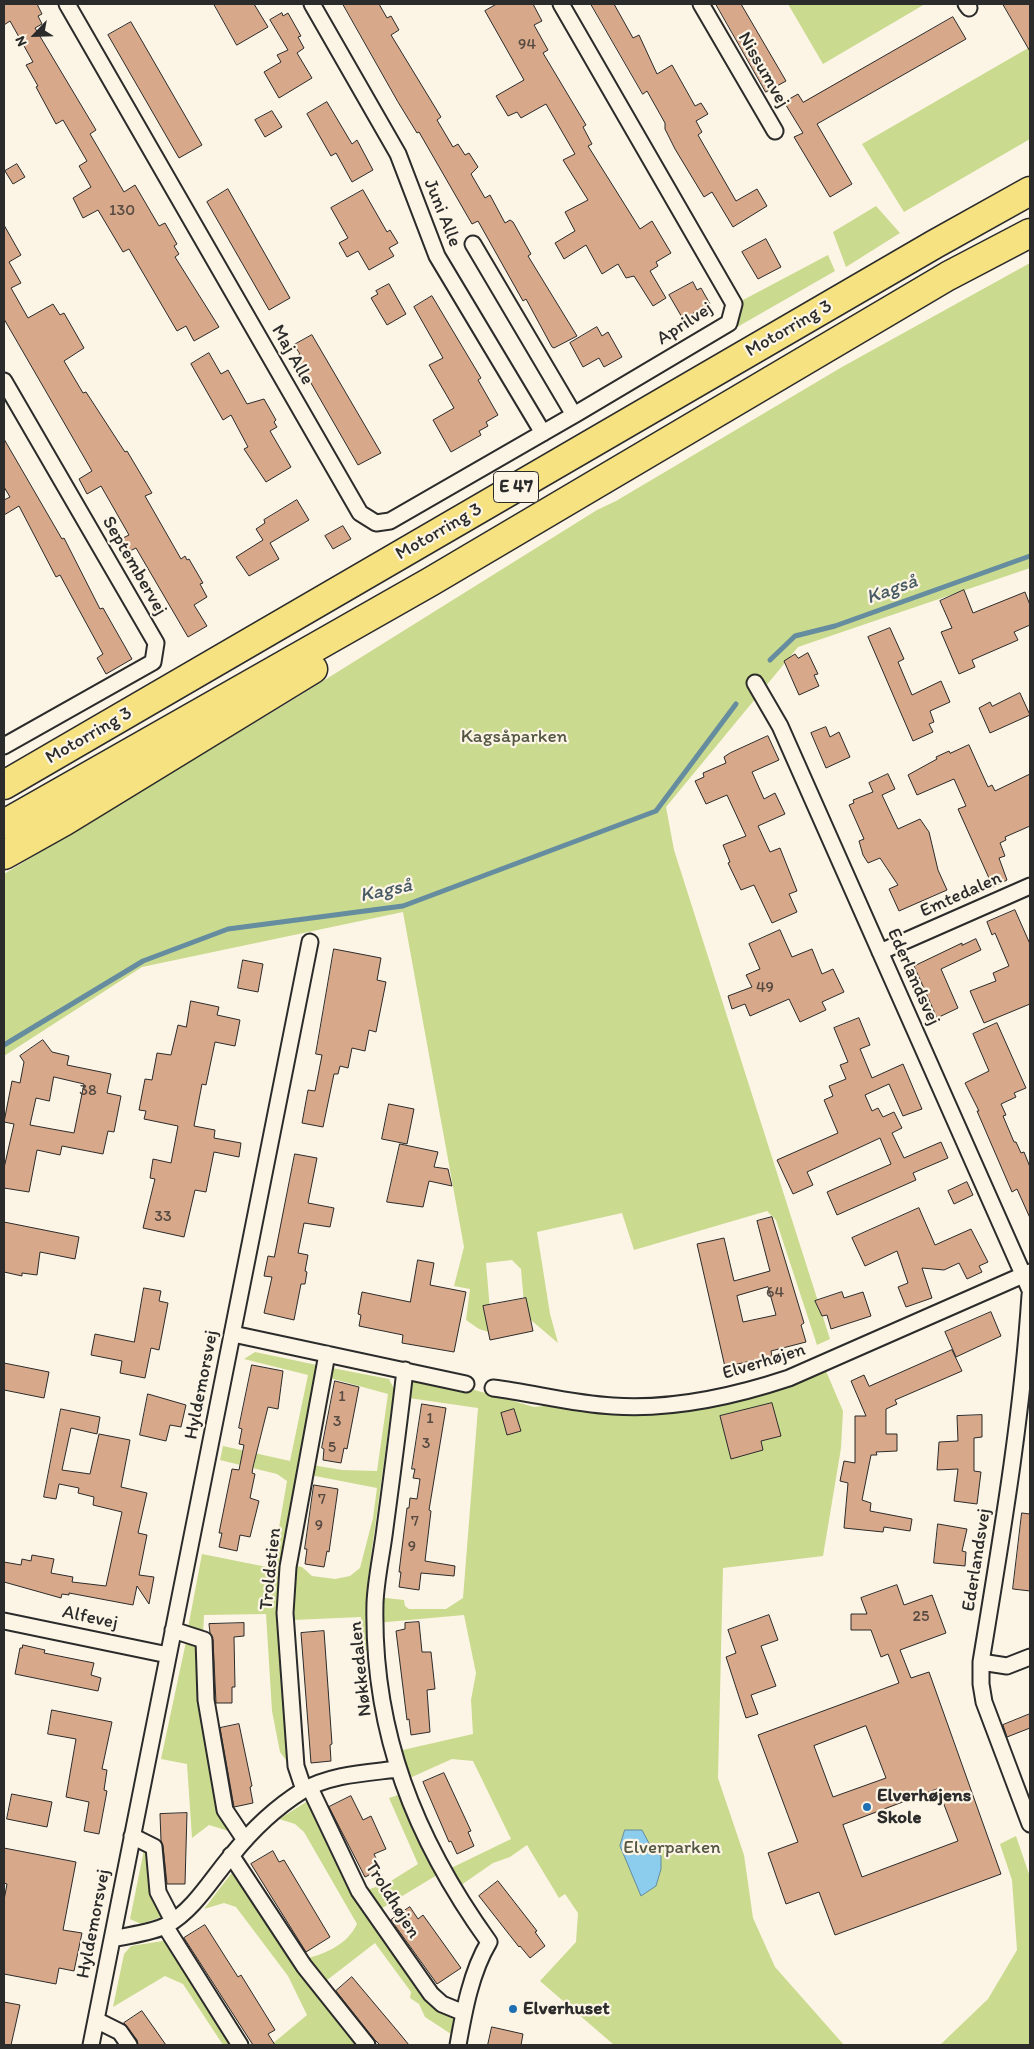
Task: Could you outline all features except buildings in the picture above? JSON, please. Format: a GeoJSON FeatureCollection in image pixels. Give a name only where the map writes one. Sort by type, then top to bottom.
{"type":"FeatureCollection","features":[{"type":"Feature","properties":{"kind":"highway","name":"Motorring 3"},"geometry":{"type":"LineString","coordinates":[[4,785],[917,254],[1030,191]]}},
{"type":"Feature","properties":{"kind":"highway","name":"Motorring 3"},"geometry":{"type":"LineString","coordinates":[[4,824],[430,582],[948,276],[1030,233]]}},
{"type":"Feature","properties":{"kind":"highway"},"geometry":{"type":"LineString","coordinates":[[4,855],[63,822],[336,655],[430,582]]}},
{"type":"Feature","properties":{"kind":"street","name":"Maj Alle"},"geometry":{"type":"LineString","coordinates":[[67,4],[360,513],[376,523],[390,521],[574,415]]}},
{"type":"Feature","properties":{"kind":"street","name":"Juni Alle"},"geometry":{"type":"LineString","coordinates":[[312,4],[398,154],[437,256],[543,433]]}},
{"type":"Feature","properties":{"kind":"street","name":"Aprilvej"},"geometry":{"type":"LineString","coordinates":[[561,4],[734,304],[729,323],[574,415]]}},
{"type":"Feature","properties":{"kind":"street","name":"Nissumvej"},"geometry":{"type":"LineString","coordinates":[[701,4],[775,131]]}},
{"type":"Feature","properties":{"kind":"street"},"geometry":{"type":"LineString","coordinates":[[473,244],[574,415]]}},
{"type":"Feature","properties":{"kind":"street","name":"Septembervej"},"geometry":{"type":"LineString","coordinates":[[4,381],[156,643],[153,662],[4,746]]}},
{"type":"Feature","properties":{"kind":"street","name":"Ederlandsvej"},"geometry":{"type":"LineString","coordinates":[[755,683],[780,726],[880,952],[1027,1274],[1030,1290]]}},
{"type":"Feature","properties":{"kind":"street","name":"Emtedalen"},"geometry":{"type":"LineString","coordinates":[[880,952],[1030,886]]}},
{"type":"Feature","properties":{"kind":"street","name":"Hyldemorsvej"},"geometry":{"type":"LineString","coordinates":[[91,2045],[310,942]]}},
{"type":"Feature","properties":{"kind":"street","name":"Elverhøjen"},"geometry":{"type":"LineString","coordinates":[[493,1388],[614,1406],[708,1400],[789,1378],[1027,1274]]}},
{"type":"Feature","properties":{"kind":"street","name":"Ederlandsvej"},"geometry":{"type":"LineString","coordinates":[[1030,1295],[1026,1354],[1009,1490],[981,1662],[981,1684],[984,1702],[1030,1824]]}},
{"type":"Feature","properties":{"kind":"street"},"geometry":{"type":"LineString","coordinates":[[233,1334],[466,1384]]}},
{"type":"Feature","properties":{"kind":"street","name":"Troldstien"},"geometry":{"type":"LineString","coordinates":[[307,1789],[296,1766],[285,1613],[288,1567],[327,1354]]}},
{"type":"Feature","properties":{"kind":"street","name":"Nøkkedalen"},"geometry":{"type":"LineString","coordinates":[[405,1370],[375,1602],[378,1669],[384,1715],[398,1769],[418,1822],[460,1902],[489,1942],[483,1953],[464,2013]]}},
{"type":"Feature","properties":{"kind":"street","name":"Alfevej"},"geometry":{"type":"LineString","coordinates":[[4,1621],[168,1655]]}},
{"type":"Feature","properties":{"kind":"street"},"geometry":{"type":"LineString","coordinates":[[173,1630],[204,1640],[206,1700],[225,1810],[245,1840]]}},
{"type":"Feature","properties":{"kind":"street"},"geometry":{"type":"LineString","coordinates":[[981,1662],[1007,1666],[1030,1657]]}},
{"type":"Feature","properties":{"kind":"street"},"geometry":{"type":"LineString","coordinates":[[112,1939],[169,1924],[194,1903],[232,1855],[269,1815],[307,1789],[330,1779],[398,1769]]}},
{"type":"Feature","properties":{"kind":"street","name":"Troldhøjen"},"geometry":{"type":"LineString","coordinates":[[307,1789],[358,1891],[431,1994],[442,2004],[464,2013]]}},
{"type":"Feature","properties":{"kind":"street"},"geometry":{"type":"LineString","coordinates":[[132,1836],[154,1847],[158,1892],[169,1924],[240,2045]]}},
{"type":"Feature","properties":{"kind":"street"},"geometry":{"type":"LineString","coordinates":[[232,1855],[304,1966],[367,2045]]}},
{"type":"Feature","properties":{"kind":"street"},"geometry":{"type":"LineString","coordinates":[[458,2045],[464,2013]]}},
{"type":"Feature","properties":{"kind":"street"},"geometry":{"type":"LineString","coordinates":[[96,2020],[120,2032],[129,2045]]}},
{"type":"Feature","properties":{"kind":"green space"},"geometry":{"type":"Polygon","coordinates":[[[788,4],[925,4],[823,64],[788,4]]]}},
{"type":"Feature","properties":{"kind":"green space"},"geometry":{"type":"Polygon","coordinates":[[[1030,47],[1030,139],[904,212],[862,144],[1030,47]]]}},
{"type":"Feature","properties":{"kind":"green space"},"geometry":{"type":"Polygon","coordinates":[[[876,206],[900,233],[846,267],[833,232],[876,206]]]}},
{"type":"Feature","properties":{"kind":"green space"},"geometry":{"type":"Polygon","coordinates":[[[828,255],[835,271],[732,330],[743,300],[828,255]]]}},
{"type":"Feature","properties":{"kind":"green space","name":"Kagsåparken"},"geometry":{"type":"Polygon","coordinates":[[[1030,263],[1030,568],[798,647],[666,807],[674,850],[830,1339],[817,1345],[776,1220],[767,1211],[634,1250],[622,1213],[537,1232],[550,1314],[558,1343],[525,1315],[521,1269],[512,1260],[486,1263],[492,1333],[479,1329],[466,1320],[470,1289],[454,1286],[464,1247],[403,912],[142,967],[4,1056],[4,874],[291,701],[597,510],[616,501],[842,367],[1030,263]]]}},
{"type":"Feature","properties":{"kind":"green space"},"geometry":{"type":"Polygon","coordinates":[[[255,1352],[317,1365],[298,1461],[280,1583],[278,1613],[289,1764],[280,1752],[272,1711],[266,1614],[204,1615],[203,1634],[188,1628],[202,1554],[272,1568],[287,1481],[277,1474],[220,1460],[223,1446],[290,1461],[308,1375],[244,1359],[255,1352]]]}},
{"type":"Feature","properties":{"kind":"green space","name":"Elverparken"},"geometry":{"type":"Polygon","coordinates":[[[823,1364],[843,1411],[841,1448],[823,1556],[723,1568],[718,1778],[744,1855],[753,1918],[775,1967],[844,2045],[614,2045],[540,1981],[576,1942],[578,1913],[565,1894],[559,1898],[527,1845],[510,1857],[493,1863],[454,1890],[442,1872],[379,1910],[365,1891],[391,1881],[418,1864],[389,1798],[407,1792],[443,1872],[511,1839],[473,1761],[452,1759],[403,1781],[394,1752],[473,1734],[471,1700],[476,1673],[464,1615],[376,1623],[376,1597],[404,1600],[405,1606],[409,1609],[446,1609],[463,1598],[478,1408],[402,1397],[405,1370],[534,1407],[585,1402],[683,1402],[823,1364]]]}},
{"type":"Feature","properties":{"kind":"green space"},"geometry":{"type":"Polygon","coordinates":[[[332,1368],[389,1379],[394,1389],[368,1578],[368,1651],[362,1652],[361,1617],[293,1620],[297,1566],[302,1567],[312,1576],[335,1579],[350,1576],[360,1568],[373,1518],[377,1488],[310,1475],[312,1465],[342,1470],[377,1471],[388,1394],[330,1378],[332,1368]]]}},
{"type":"Feature","properties":{"kind":"green space"},"geometry":{"type":"Polygon","coordinates":[[[187,1637],[200,1645],[235,1833],[209,1825],[192,1838],[187,1764],[161,1759],[187,1637]]]}},
{"type":"Feature","properties":{"kind":"green space"},"geometry":{"type":"Polygon","coordinates":[[[311,1799],[355,1894],[456,2015],[451,2034],[425,2017],[419,2004],[410,1998],[411,1992],[375,1943],[322,1984],[304,1959],[335,1948],[347,1938],[357,1924],[304,1832],[295,1824],[279,1819],[311,1799]]]}},
{"type":"Feature","properties":{"kind":"green space"},"geometry":{"type":"Polygon","coordinates":[[[1016,1836],[1030,1877],[1030,2045],[940,2045],[988,1999],[1017,1950],[1012,1880],[1000,1844],[1016,1836]]]}},
{"type":"Feature","properties":{"kind":"green space"},"geometry":{"type":"Polygon","coordinates":[[[145,1845],[161,1917],[141,1924],[130,1919],[145,1845]]]}},
{"type":"Feature","properties":{"kind":"green space"},"geometry":{"type":"Polygon","coordinates":[[[237,1866],[362,2045],[271,2045],[307,2015],[288,1976],[236,1907],[224,1903],[204,1909],[237,1866]]]}},
{"type":"Feature","properties":{"kind":"green space"},"geometry":{"type":"Polygon","coordinates":[[[169,1940],[235,2045],[223,2045],[183,1984],[165,1976],[113,2007],[124,1954],[131,1946],[169,1940]]]}},
{"type":"Feature","properties":{"kind":"water"},"geometry":{"type":"Polygon","coordinates":[[[625,1830],[642,1830],[652,1849],[661,1856],[661,1869],[656,1886],[641,1896],[620,1846],[625,1830]]]}},
{"type":"Feature","properties":{"kind":"waterway","name":"Kagså"},"geometry":{"type":"LineString","coordinates":[[770,660],[795,636],[835,626],[1030,556]]}},
{"type":"Feature","properties":{"kind":"waterway","name":"Kagså"},"geometry":{"type":"LineString","coordinates":[[4,1045],[143,961],[228,929],[403,906],[656,811],[736,704]]}},
{"type":"Feature","properties":{"kind":"place","name":"Elverhøjens Skole"},"geometry":{"type":"Point","coordinates":[867,1807]}},
{"type":"Feature","properties":{"kind":"place","name":"Elverhuset"},"geometry":{"type":"Point","coordinates":[513,2009]}}]}
